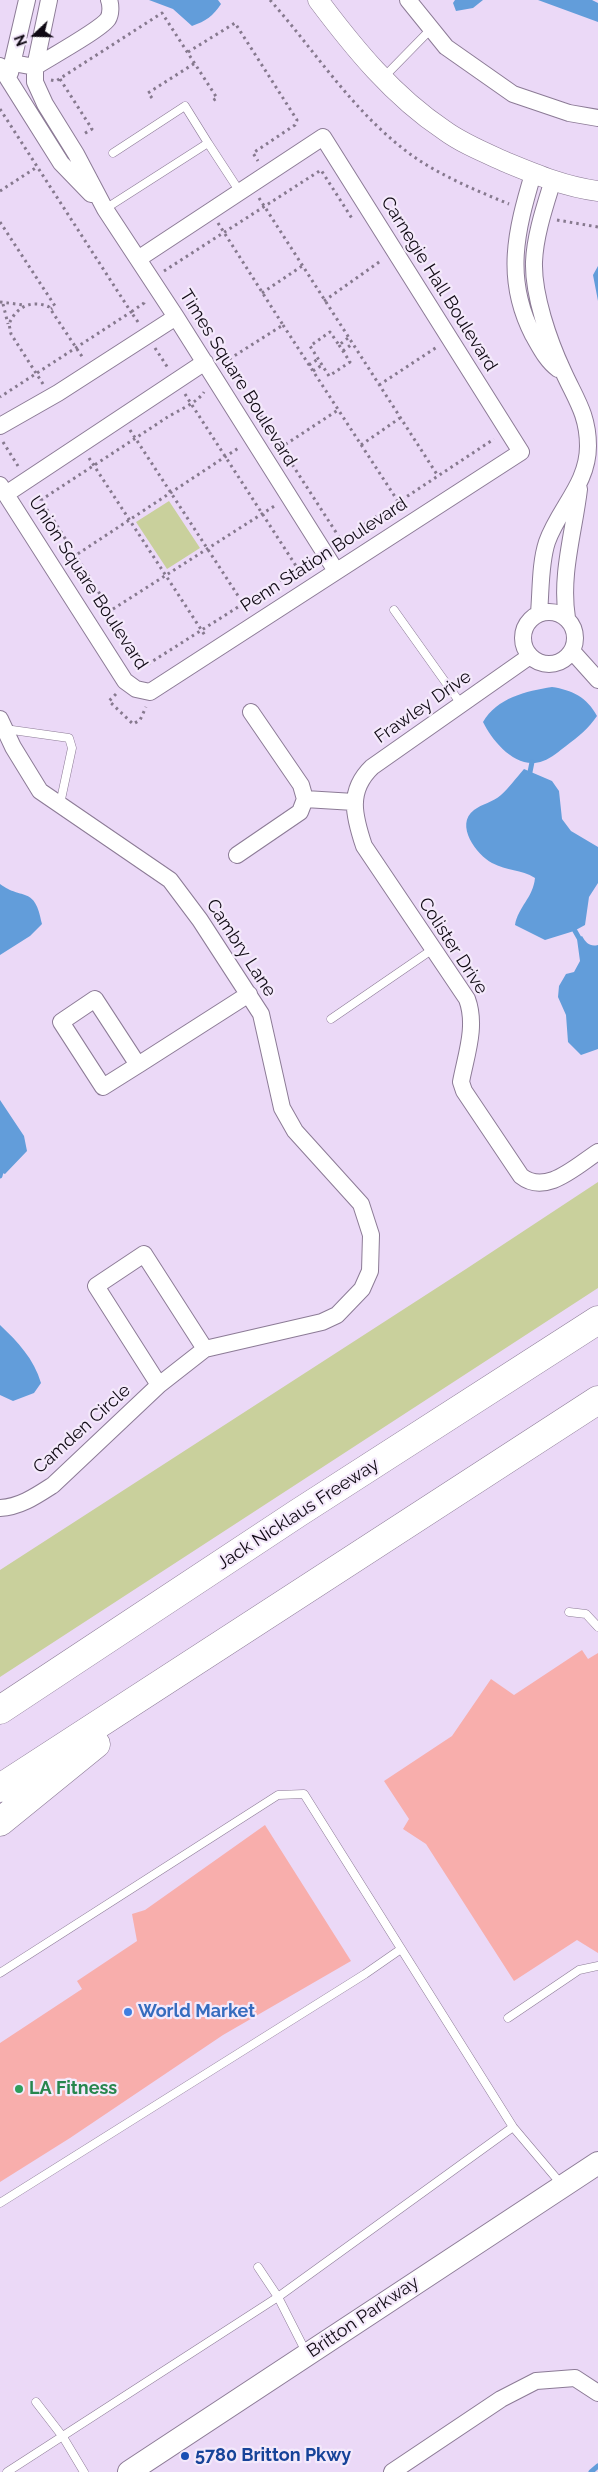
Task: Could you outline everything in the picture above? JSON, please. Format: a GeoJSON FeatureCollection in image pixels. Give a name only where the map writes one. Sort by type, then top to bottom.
{"type":"FeatureCollection","features":[{"type":"Feature","properties":{"kind":"highway","name":"Jack Nicklaus Freeway"},"geometry":{"type":"LineString","coordinates":[[0,1710],[298,1513],[598,1320]]}},
{"type":"Feature","properties":{"kind":"highway"},"geometry":{"type":"LineString","coordinates":[[0,1788],[598,1400]]}},
{"type":"Feature","properties":{"kind":"highway"},"geometry":{"type":"LineString","coordinates":[[0,1822],[215,1649]]}},
{"type":"Feature","properties":{"kind":"main road","name":"Britton Parkway"},"geometry":{"type":"LineString","coordinates":[[129,2472],[598,2163]]}},
{"type":"Feature","properties":{"kind":"street"},"geometry":{"type":"LineString","coordinates":[[27,0],[7,70],[35,72],[108,19],[109,0]]}},
{"type":"Feature","properties":{"kind":"street"},"geometry":{"type":"LineString","coordinates":[[35,72],[49,0]]}},
{"type":"Feature","properties":{"kind":"street"},"geometry":{"type":"LineString","coordinates":[[318,0],[354,48],[382,78],[411,105],[444,131],[533,174],[598,191]]}},
{"type":"Feature","properties":{"kind":"street"},"geometry":{"type":"LineString","coordinates":[[408,0],[446,48],[513,94],[569,113],[598,118]]}},
{"type":"Feature","properties":{"kind":"street","name":"Times Square Boulevard"},"geometry":{"type":"LineString","coordinates":[[7,70],[61,163],[105,208]]}},
{"type":"Feature","properties":{"kind":"street","name":"Times Square Boulevard"},"geometry":{"type":"LineString","coordinates":[[35,72],[45,104],[72,136],[105,208],[208,367],[336,571]]}},
{"type":"Feature","properties":{"kind":"street","name":"Carnegie Hall Boulevard"},"geometry":{"type":"LineString","coordinates":[[245,188],[323,137],[521,452]]}},
{"type":"Feature","properties":{"kind":"street"},"geometry":{"type":"LineString","coordinates":[[533,174],[522,210],[516,244],[515,268],[518,301],[542,351],[551,364],[564,373]]}},
{"type":"Feature","properties":{"kind":"street"},"geometry":{"type":"LineString","coordinates":[[539,613],[547,543],[558,516],[579,486],[586,469],[588,445],[585,416],[576,393],[564,373],[548,329],[536,280],[534,261],[542,217],[553,180]]}},
{"type":"Feature","properties":{"kind":"street"},"geometry":{"type":"LineString","coordinates":[[138,259],[245,188]]}},
{"type":"Feature","properties":{"kind":"street"},"geometry":{"type":"LineString","coordinates":[[0,426],[51,397],[176,317]]}},
{"type":"Feature","properties":{"kind":"street"},"geometry":{"type":"LineString","coordinates":[[3,489],[80,444],[176,381],[208,367]]}},
{"type":"Feature","properties":{"kind":"street","name":"Penn Station Boulevard"},"geometry":{"type":"LineString","coordinates":[[150,692],[255,622],[521,452]]}},
{"type":"Feature","properties":{"kind":"street"},"geometry":{"type":"LineString","coordinates":[[568,618],[559,613],[549,611],[539,613],[532,618],[523,632],[525,649],[530,656],[540,663],[553,664],[564,660],[572,651],[576,634],[568,618],[565,603],[565,569],[575,522],[579,486]]}},
{"type":"Feature","properties":{"kind":"street","name":"Union Square Boulevard"},"geometry":{"type":"LineString","coordinates":[[3,489],[125,681],[136,689],[150,692]]}},
{"type":"Feature","properties":{"kind":"street"},"geometry":{"type":"LineString","coordinates":[[572,651],[598,680]]}},
{"type":"Feature","properties":{"kind":"street","name":"Frawley Drive"},"geometry":{"type":"LineString","coordinates":[[354,802],[358,783],[368,771],[530,656]]}},
{"type":"Feature","properties":{"kind":"street"},"geometry":{"type":"LineString","coordinates":[[237,855],[300,812],[305,799],[301,785],[251,712]]}},
{"type":"Feature","properties":{"kind":"street","name":"Cambry Lane"},"geometry":{"type":"LineString","coordinates":[[2,724],[13,747],[40,791],[170,880],[200,920],[261,1014],[282,1108],[294,1131],[361,1204],[371,1235],[370,1272],[362,1289],[337,1315],[322,1322],[205,1350],[158,1384]]}},
{"type":"Feature","properties":{"kind":"street"},"geometry":{"type":"LineString","coordinates":[[305,799],[354,802]]}},
{"type":"Feature","properties":{"kind":"street","name":"Colister Drive"},"geometry":{"type":"LineString","coordinates":[[354,802],[358,827],[364,846],[467,999],[472,1024],[461,1082],[464,1091],[521,1176],[529,1183],[536,1185],[562,1176],[598,1152]]}},
{"type":"Feature","properties":{"kind":"street"},"geometry":{"type":"LineString","coordinates":[[138,1064],[95,999],[61,1022],[103,1087],[249,994]]}},
{"type":"Feature","properties":{"kind":"street"},"geometry":{"type":"LineString","coordinates":[[158,1384],[96,1286],[144,1254],[205,1350]]}},
{"type":"Feature","properties":{"kind":"street","name":"Camden Circle"},"geometry":{"type":"LineString","coordinates":[[0,1508],[10,1507],[33,1498],[53,1485],[158,1384]]}},
{"type":"Feature","properties":{"kind":"street"},"geometry":{"type":"LineString","coordinates":[[392,2472],[508,2395],[536,2381],[575,2378],[598,2393]]}},
{"type":"Feature","properties":{"kind":"lane"},"geometry":{"type":"LineString","coordinates":[[382,78],[431,30]]}},
{"type":"Feature","properties":{"kind":"lane"},"geometry":{"type":"LineString","coordinates":[[113,152],[185,106],[208,143],[245,188]]}},
{"type":"Feature","properties":{"kind":"lane"},"geometry":{"type":"LineString","coordinates":[[49,144],[72,136]]}},
{"type":"Feature","properties":{"kind":"lane"},"geometry":{"type":"LineString","coordinates":[[105,208],[208,143]]}},
{"type":"Feature","properties":{"kind":"lane"},"geometry":{"type":"LineString","coordinates":[[394,610],[461,704]]}},
{"type":"Feature","properties":{"kind":"lane"},"geometry":{"type":"LineString","coordinates":[[2,724],[69,738],[72,748],[60,804]]}},
{"type":"Feature","properties":{"kind":"lane"},"geometry":{"type":"LineString","coordinates":[[331,1019],[433,949]]}},
{"type":"Feature","properties":{"kind":"lane"},"geometry":{"type":"LineString","coordinates":[[569,1612],[586,1614],[598,1627]]}},
{"type":"Feature","properties":{"kind":"lane"},"geometry":{"type":"LineString","coordinates":[[0,1973],[278,1796],[304,1794],[513,2127],[562,2186]]}},
{"type":"Feature","properties":{"kind":"lane"},"geometry":{"type":"LineString","coordinates":[[0,2203],[401,1950]]}},
{"type":"Feature","properties":{"kind":"lane"},"geometry":{"type":"LineString","coordinates":[[508,2018],[579,1970],[598,1966]]}},
{"type":"Feature","properties":{"kind":"lane"},"geometry":{"type":"LineString","coordinates":[[7,2472],[278,2297],[513,2127]]}},
{"type":"Feature","properties":{"kind":"lane"},"geometry":{"type":"LineString","coordinates":[[258,2267],[278,2297],[307,2354]]}},
{"type":"Feature","properties":{"kind":"lane"},"geometry":{"type":"LineString","coordinates":[[36,2402],[63,2437],[84,2472]]}},
{"type":"Feature","properties":{"kind":"path"},"geometry":{"type":"LineString","coordinates":[[270,0],[327,73],[363,112],[411,154],[470,188],[522,210]]}},
{"type":"Feature","properties":{"kind":"path"},"geometry":{"type":"LineString","coordinates":[[35,72],[56,81],[162,13],[217,98],[212,100]]}},
{"type":"Feature","properties":{"kind":"path"},"geometry":{"type":"LineString","coordinates":[[188,52],[234,23],[240,31],[297,120],[296,125],[253,153]]}},
{"type":"Feature","properties":{"kind":"path"},"geometry":{"type":"LineString","coordinates":[[152,98],[148,92],[195,63]]}},
{"type":"Feature","properties":{"kind":"path"},"geometry":{"type":"LineString","coordinates":[[60,79],[92,129],[72,136]]}},
{"type":"Feature","properties":{"kind":"path"},"geometry":{"type":"LineString","coordinates":[[0,110],[131,312],[147,336],[176,381],[190,402],[226,457],[298,569],[145,666],[40,500],[190,402],[203,394],[208,367],[225,362],[283,325]]}},
{"type":"Feature","properties":{"kind":"path"},"geometry":{"type":"LineString","coordinates":[[0,191],[37,167]]}},
{"type":"Feature","properties":{"kind":"path"},"geometry":{"type":"LineString","coordinates":[[166,270],[321,170],[359,228]]}},
{"type":"Feature","properties":{"kind":"path"},"geometry":{"type":"LineString","coordinates":[[245,188],[265,206],[324,301],[438,476]]}},
{"type":"Feature","properties":{"kind":"path"},"geometry":{"type":"LineString","coordinates":[[211,211],[411,522]]}},
{"type":"Feature","properties":{"kind":"path"},"geometry":{"type":"LineString","coordinates":[[542,217],[598,227]]}},
{"type":"Feature","properties":{"kind":"path"},"geometry":{"type":"LineString","coordinates":[[0,222],[55,306],[51,309]]}},
{"type":"Feature","properties":{"kind":"path"},"geometry":{"type":"LineString","coordinates":[[153,249],[171,279]]}},
{"type":"Feature","properties":{"kind":"path"},"geometry":{"type":"LineString","coordinates":[[324,301],[396,252]]}},
{"type":"Feature","properties":{"kind":"path"},"geometry":{"type":"LineString","coordinates":[[375,253],[386,270]]}},
{"type":"Feature","properties":{"kind":"path"},"geometry":{"type":"LineString","coordinates":[[262,293],[302,266]]}},
{"type":"Feature","properties":{"kind":"path"},"geometry":{"type":"LineString","coordinates":[[51,397],[14,341],[2,303],[42,304],[51,309],[92,371]]}},
{"type":"Feature","properties":{"kind":"path"},"geometry":{"type":"LineString","coordinates":[[8,324],[12,317],[27,305]]}},
{"type":"Feature","properties":{"kind":"path"},"geometry":{"type":"LineString","coordinates":[[0,397],[131,312]]}},
{"type":"Feature","properties":{"kind":"path"},"geometry":{"type":"LineString","coordinates":[[330,332],[342,351],[350,362],[329,376],[310,346],[330,332]]}},
{"type":"Feature","properties":{"kind":"path"},"geometry":{"type":"LineString","coordinates":[[339,344],[348,338]]}},
{"type":"Feature","properties":{"kind":"path"},"geometry":{"type":"LineString","coordinates":[[378,385],[450,339]]}},
{"type":"Feature","properties":{"kind":"path"},"geometry":{"type":"LineString","coordinates":[[431,340],[441,356]]}},
{"type":"Feature","properties":{"kind":"path"},"geometry":{"type":"LineString","coordinates":[[342,351],[352,344]]}},
{"type":"Feature","properties":{"kind":"path"},"geometry":{"type":"LineString","coordinates":[[220,354],[230,370]]}},
{"type":"Feature","properties":{"kind":"path"},"geometry":{"type":"LineString","coordinates":[[309,365],[318,359]]}},
{"type":"Feature","properties":{"kind":"path"},"geometry":{"type":"LineString","coordinates":[[313,371],[322,365]]}},
{"type":"Feature","properties":{"kind":"path"},"geometry":{"type":"LineString","coordinates":[[256,409],[341,540],[495,438],[490,430]]}},
{"type":"Feature","properties":{"kind":"path"},"geometry":{"type":"LineString","coordinates":[[265,458],[338,410]]}},
{"type":"Feature","properties":{"kind":"path"},"geometry":{"type":"LineString","coordinates":[[122,417],[255,622]]}},
{"type":"Feature","properties":{"kind":"path"},"geometry":{"type":"LineString","coordinates":[[361,445],[400,418]]}},
{"type":"Feature","properties":{"kind":"path"},"geometry":{"type":"LineString","coordinates":[[54,570],[253,439]]}},
{"type":"Feature","properties":{"kind":"path"},"geometry":{"type":"LineString","coordinates":[[80,444],[215,650]]}},
{"type":"Feature","properties":{"kind":"path"},"geometry":{"type":"LineString","coordinates":[[89,624],[289,496]]}},
{"type":"Feature","properties":{"kind":"path"},"geometry":{"type":"LineString","coordinates":[[125,681],[122,690],[110,698],[109,701],[133,724],[140,720],[145,708]]}},
{"type":"Feature","properties":{"kind":"green space"},"geometry":{"type":"Polygon","coordinates":[[[169,501],[200,548],[167,569],[136,522],[169,501]]]}},
{"type":"Feature","properties":{"kind":"green space"},"geometry":{"type":"Polygon","coordinates":[[[598,1182],[598,1288],[0,1677],[0,1570],[598,1182]]]}},
{"type":"Feature","properties":{"kind":"water"},"geometry":{"type":"Polygon","coordinates":[[[149,0],[218,0],[221,4],[209,18],[192,26],[173,9],[149,0]]]}},
{"type":"Feature","properties":{"kind":"water"},"geometry":{"type":"Polygon","coordinates":[[[455,0],[483,0],[473,8],[456,11],[453,3],[455,0]]]}},
{"type":"Feature","properties":{"kind":"water"},"geometry":{"type":"Polygon","coordinates":[[[538,0],[592,0],[598,3],[598,22],[538,0]]]}},
{"type":"Feature","properties":{"kind":"water"},"geometry":{"type":"Polygon","coordinates":[[[598,266],[598,301],[593,275],[598,266]]]}},
{"type":"Feature","properties":{"kind":"water"},"geometry":{"type":"Polygon","coordinates":[[[552,687],[572,692],[584,699],[597,716],[579,736],[549,758],[533,763],[515,758],[500,746],[483,722],[504,701],[532,691],[552,687]]]}},
{"type":"Feature","properties":{"kind":"water"},"geometry":{"type":"Polygon","coordinates":[[[524,769],[552,781],[559,791],[562,819],[571,831],[598,847],[598,883],[589,897],[585,925],[574,931],[545,940],[515,925],[519,913],[534,885],[535,878],[498,866],[486,859],[474,847],[467,831],[466,823],[468,816],[474,810],[501,795],[524,769]]]}},
{"type":"Feature","properties":{"kind":"water"},"geometry":{"type":"Polygon","coordinates":[[[0,884],[32,899],[36,904],[42,924],[30,936],[0,955],[0,884]]]}},
{"type":"Feature","properties":{"kind":"water"},"geometry":{"type":"Polygon","coordinates":[[[582,936],[588,944],[598,945],[598,1049],[581,1055],[568,1042],[566,1015],[558,997],[559,986],[566,974],[574,972],[580,961],[577,939],[582,936]]]}},
{"type":"Feature","properties":{"kind":"water"},"geometry":{"type":"Polygon","coordinates":[[[0,1100],[24,1136],[27,1151],[5,1174],[0,1172],[0,1100]]]}},
{"type":"Feature","properties":{"kind":"water"},"geometry":{"type":"Polygon","coordinates":[[[0,1325],[25,1351],[41,1383],[34,1393],[13,1401],[0,1395],[0,1325]]]}},
{"type":"Feature","properties":{"kind":"building"},"geometry":{"type":"Polygon","coordinates":[[[582,1650],[588,1659],[598,1653],[598,1953],[577,1940],[514,1981],[426,1844],[403,1829],[409,1819],[384,1781],[452,1736],[491,1679],[514,1695],[582,1650]]]}},
{"type":"Feature","properties":{"kind":"building"},"geometry":{"type":"Polygon","coordinates":[[[265,1825],[351,1961],[223,2035],[70,2138],[0,2182],[0,2043],[82,1989],[77,1981],[137,1941],[132,1914],[145,1910],[265,1825]]]}},
{"type":"Feature","properties":{"kind":"waterway"},"geometry":{"type":"LineString","coordinates":[[530,772],[532,762]]}},
{"type":"Feature","properties":{"kind":"waterway"},"geometry":{"type":"LineString","coordinates":[[575,931],[579,938]]}},
{"type":"Feature","properties":{"kind":"waterway"},"geometry":{"type":"LineString","coordinates":[[0,1176],[1,1172]]}},
{"type":"Feature","properties":{"kind":"waterway"},"geometry":{"type":"LineString","coordinates":[[591,2472],[598,2466]]}},
{"type":"Feature","properties":{"kind":"place","name":"World Market"},"geometry":{"type":"Point","coordinates":[128,2012]}},
{"type":"Feature","properties":{"kind":"place","name":"LA Fitness"},"geometry":{"type":"Point","coordinates":[19,2089]}},
{"type":"Feature","properties":{"kind":"place","name":"5780 Britton Pkwy"},"geometry":{"type":"Point","coordinates":[185,2456]}}]}
